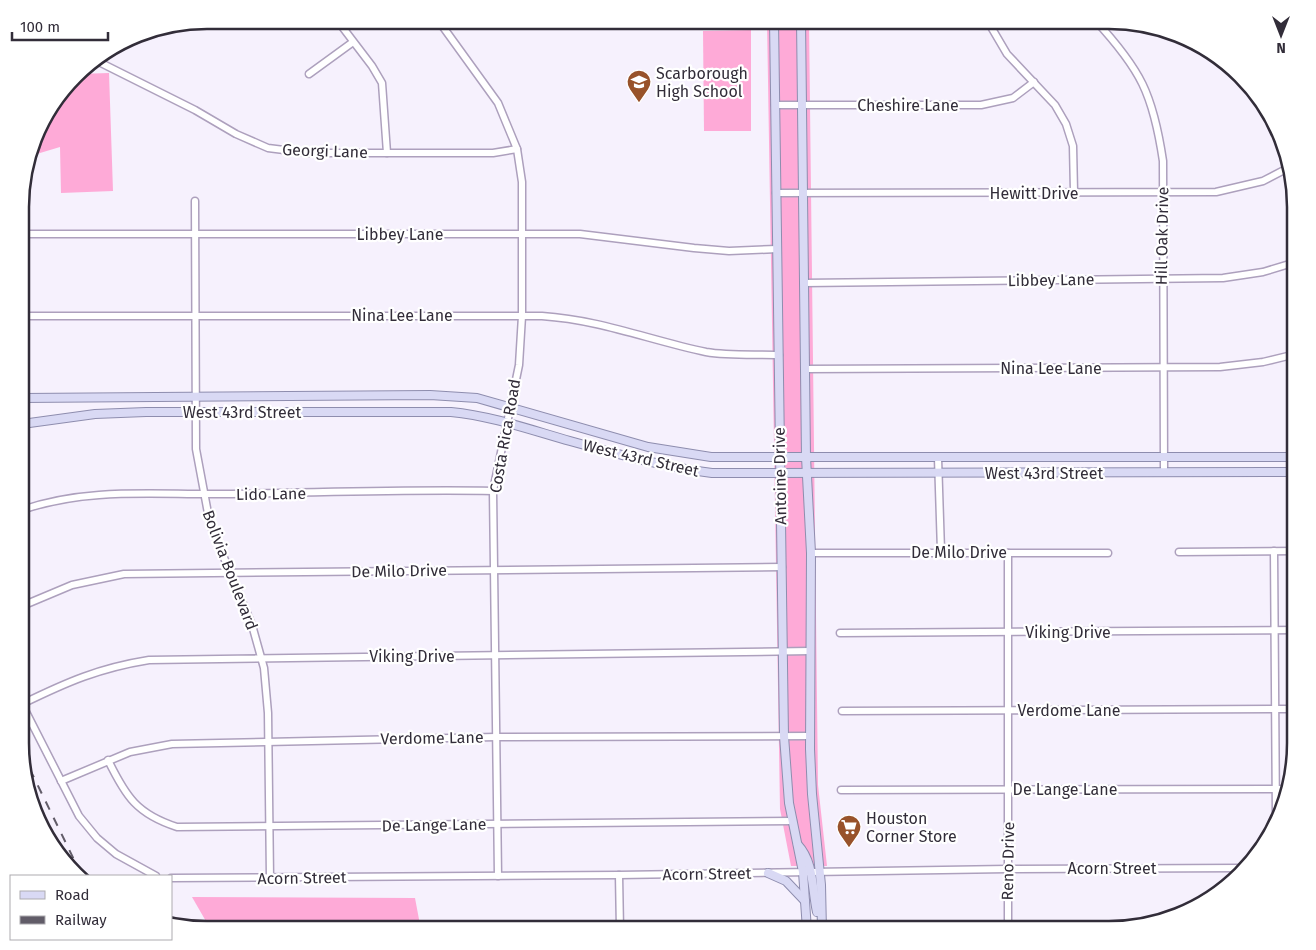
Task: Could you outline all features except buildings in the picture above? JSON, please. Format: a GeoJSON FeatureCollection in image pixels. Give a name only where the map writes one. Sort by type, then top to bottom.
{"type":"FeatureCollection","features":[{"type":"Feature","properties":{"kind":"main road","name":"Antoine Drive"},"geometry":{"type":"LineString","coordinates":[[774,29],[786,774],[797,844],[804,851],[811,872],[822,921]]}},
{"type":"Feature","properties":{"kind":"main road","name":"Antoine Drive"},"geometry":{"type":"LineString","coordinates":[[801,29],[812,794],[811,872],[805,902],[806,921]]}},
{"type":"Feature","properties":{"kind":"main road","name":"West 43rd Street"},"geometry":{"type":"LineString","coordinates":[[29,398],[430,395],[477,398],[648,447],[704,456],[938,458],[1287,457]]}},
{"type":"Feature","properties":{"kind":"main road"},"geometry":{"type":"LineString","coordinates":[[359,396],[360,411]]}},
{"type":"Feature","properties":{"kind":"main road"},"geometry":{"type":"LineString","coordinates":[[95,397],[95,414]]}},
{"type":"Feature","properties":{"kind":"main road","name":"West 43rd Street"},"geometry":{"type":"LineString","coordinates":[[29,423],[95,414],[360,411],[451,412],[473,414],[506,422],[645,461],[712,473],[780,475],[1287,472]]}},
{"type":"Feature","properties":{"kind":"main road"},"geometry":{"type":"LineString","coordinates":[[645,461],[648,447]]}},
{"type":"Feature","properties":{"kind":"main road"},"geometry":{"type":"LineString","coordinates":[[1052,458],[1052,472]]}},
{"type":"Feature","properties":{"kind":"main road"},"geometry":{"type":"LineString","coordinates":[[768,873],[786,881],[798,892],[805,902]]}},
{"type":"Feature","properties":{"kind":"street"},"geometry":{"type":"LineString","coordinates":[[344,29],[372,66],[382,83],[387,153]]}},
{"type":"Feature","properties":{"kind":"street","name":"Costa Rica Road"},"geometry":{"type":"LineString","coordinates":[[445,29],[498,103],[517,149],[522,182],[522,316],[519,365],[493,491],[498,876]]}},
{"type":"Feature","properties":{"kind":"street"},"geometry":{"type":"LineString","coordinates":[[992,29],[1007,54],[1055,106],[1066,124],[1073,146],[1074,192]]}},
{"type":"Feature","properties":{"kind":"street","name":"Hill Oak Drive"},"geometry":{"type":"LineString","coordinates":[[1103,29],[1124,52],[1143,81],[1157,122],[1163,161],[1164,472]]}},
{"type":"Feature","properties":{"kind":"street"},"geometry":{"type":"LineString","coordinates":[[309,74],[354,42]]}},
{"type":"Feature","properties":{"kind":"street","name":"Georgi Lane"},"geometry":{"type":"LineString","coordinates":[[102,64],[195,110],[236,134],[268,148],[308,153],[493,153],[517,149]]}},
{"type":"Feature","properties":{"kind":"street","name":"Cheshire Lane"},"geometry":{"type":"LineString","coordinates":[[775,106],[996,104],[1013,98],[1034,82]]}},
{"type":"Feature","properties":{"kind":"street","name":"Hewitt Drive"},"geometry":{"type":"LineString","coordinates":[[776,193],[1216,192],[1263,181],[1284,170]]}},
{"type":"Feature","properties":{"kind":"street","name":"Bolivia Boulevard"},"geometry":{"type":"LineString","coordinates":[[195,201],[196,449],[210,524],[231,573],[261,658],[267,689],[270,878]]}},
{"type":"Feature","properties":{"kind":"street","name":"Libbey Lane"},"geometry":{"type":"LineString","coordinates":[[29,234],[580,234],[729,251],[777,249]]}},
{"type":"Feature","properties":{"kind":"street","name":"Libbey Lane"},"geometry":{"type":"LineString","coordinates":[[804,283],[1223,278],[1263,272],[1287,265]]}},
{"type":"Feature","properties":{"kind":"street","name":"Nina Lee Lane"},"geometry":{"type":"LineString","coordinates":[[29,316],[522,316],[574,318],[707,352],[779,355]]}},
{"type":"Feature","properties":{"kind":"street","name":"Nina Lee Lane"},"geometry":{"type":"LineString","coordinates":[[805,369],[1220,367],[1262,362],[1287,356]]}},
{"type":"Feature","properties":{"kind":"street"},"geometry":{"type":"LineString","coordinates":[[938,458],[941,551]]}},
{"type":"Feature","properties":{"kind":"street","name":"Lido Lane"},"geometry":{"type":"LineString","coordinates":[[29,507],[46,501],[100,493],[203,494],[493,491]]}},
{"type":"Feature","properties":{"kind":"street","name":"De Milo Drive"},"geometry":{"type":"LineString","coordinates":[[810,553],[941,551],[1108,553]]}},
{"type":"Feature","properties":{"kind":"street"},"geometry":{"type":"LineString","coordinates":[[1274,551],[1276,806]]}},
{"type":"Feature","properties":{"kind":"street"},"geometry":{"type":"LineString","coordinates":[[1179,552],[1287,551]]}},
{"type":"Feature","properties":{"kind":"street","name":"Reno Drive"},"geometry":{"type":"LineString","coordinates":[[1008,553],[1008,921]]}},
{"type":"Feature","properties":{"kind":"street","name":"De Milo Drive"},"geometry":{"type":"LineString","coordinates":[[29,603],[72,585],[124,574],[782,567]]}},
{"type":"Feature","properties":{"kind":"street","name":"Viking Drive"},"geometry":{"type":"LineString","coordinates":[[840,633],[1287,630]]}},
{"type":"Feature","properties":{"kind":"street","name":"Viking Drive"},"geometry":{"type":"LineString","coordinates":[[29,701],[65,683],[112,665],[149,660],[810,651]]}},
{"type":"Feature","properties":{"kind":"street","name":"Verdome Lane"},"geometry":{"type":"LineString","coordinates":[[842,711],[1287,709]]}},
{"type":"Feature","properties":{"kind":"street"},"geometry":{"type":"LineString","coordinates":[[29,718],[79,816],[97,838],[116,854],[154,875]]}},
{"type":"Feature","properties":{"kind":"street","name":"Verdome Lane"},"geometry":{"type":"LineString","coordinates":[[61,781],[130,752],[172,744],[496,737],[810,736]]}},
{"type":"Feature","properties":{"kind":"street","name":"De Lange Lane"},"geometry":{"type":"LineString","coordinates":[[108,760],[122,790],[138,808],[156,820],[177,827],[270,828],[793,821]]}},
{"type":"Feature","properties":{"kind":"street","name":"De Lange Lane"},"geometry":{"type":"LineString","coordinates":[[841,790],[1281,789]]}},
{"type":"Feature","properties":{"kind":"street","name":"Acorn Street"},"geometry":{"type":"LineString","coordinates":[[172,878],[619,875],[1008,868],[1236,868]]}},
{"type":"Feature","properties":{"kind":"street"},"geometry":{"type":"LineString","coordinates":[[619,875],[620,921]]}},
{"type":"Feature","properties":{"kind":"shaded area"},"geometry":{"type":"Polygon","coordinates":[[[767,29],[809,29],[818,785],[827,866],[791,866],[780,809],[767,29]]]}},
{"type":"Feature","properties":{"kind":"shaded area"},"geometry":{"type":"Polygon","coordinates":[[[751,30],[751,131],[704,131],[703,31],[751,30]]]}},
{"type":"Feature","properties":{"kind":"shaded area"},"geometry":{"type":"Polygon","coordinates":[[[109,73],[113,191],[61,193],[60,147],[37,154],[47,128],[59,108],[89,74],[109,73]]]}},
{"type":"Feature","properties":{"kind":"shaded area"},"geometry":{"type":"Polygon","coordinates":[[[192,897],[415,898],[419,921],[207,921],[192,897]]]}},
{"type":"Feature","properties":{"kind":"railway"},"geometry":{"type":"LineString","coordinates":[[31,771],[76,863]]}},
{"type":"Feature","properties":{"kind":"place","name":"Scarborough High School"},"geometry":{"type":"Point","coordinates":[639,103]}},
{"type":"Feature","properties":{"kind":"place","name":"Houston Corner Store"},"geometry":{"type":"Point","coordinates":[849,848]}}]}
